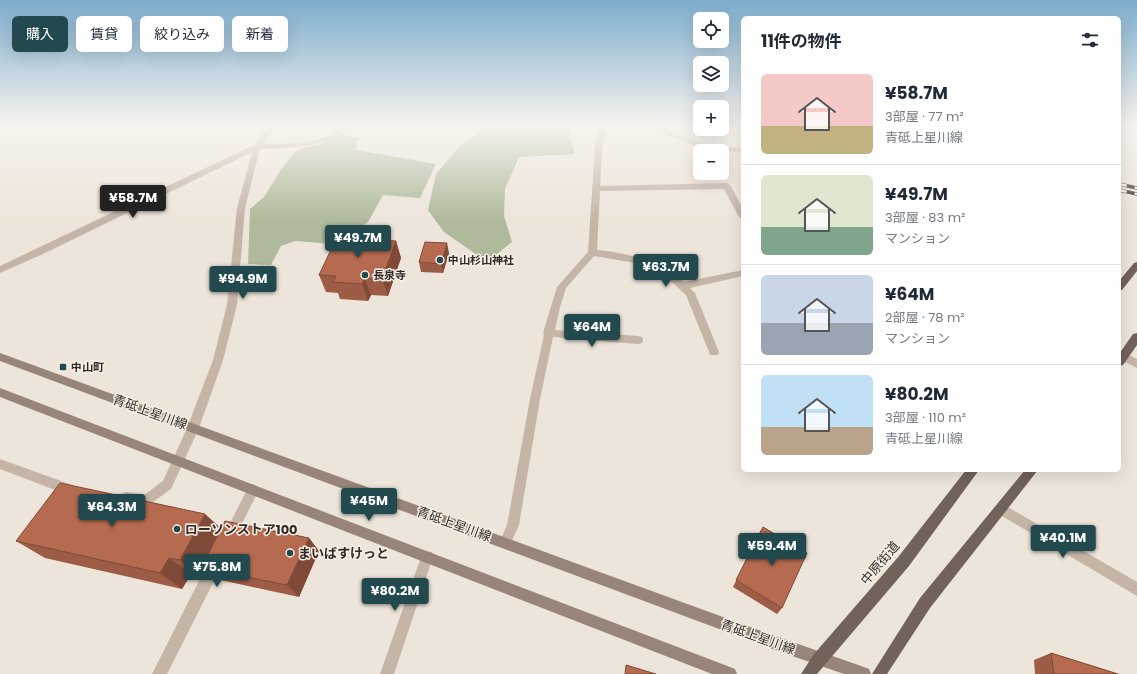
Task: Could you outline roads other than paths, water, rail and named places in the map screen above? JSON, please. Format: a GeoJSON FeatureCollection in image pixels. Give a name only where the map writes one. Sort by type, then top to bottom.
{"type":"FeatureCollection","features":[{"type":"Feature","properties":{"kind":"main road"},"geometry":{"type":"LineString","coordinates":[[1121,285],[1137,265]]}},
{"type":"Feature","properties":{"kind":"main road"},"geometry":{"type":"LineString","coordinates":[[1121,359],[1137,337]]}},
{"type":"Feature","properties":{"kind":"main road","name":"青砥上星川線"},"geometry":{"type":"LineString","coordinates":[[0,357],[819,659],[864,674]]}},
{"type":"Feature","properties":{"kind":"main road"},"geometry":{"type":"LineString","coordinates":[[0,392],[730,674]]}},
{"type":"Feature","properties":{"kind":"main road","name":"中原街道"},"geometry":{"type":"LineString","coordinates":[[808,674],[819,659],[904,561],[971,472]]}},
{"type":"Feature","properties":{"kind":"main road"},"geometry":{"type":"LineString","coordinates":[[879,674],[925,603],[1030,472]]}},
{"type":"Feature","properties":{"kind":"street"},"geometry":{"type":"LineString","coordinates":[[0,270],[237,156]]}},
{"type":"Feature","properties":{"kind":"street"},"geometry":{"type":"LineString","coordinates":[[115,497],[146,501],[167,485],[193,428],[218,360],[232,305],[241,208],[255,156]]}},
{"type":"Feature","properties":{"kind":"street"},"geometry":{"type":"LineString","coordinates":[[506,543],[513,525],[548,333],[562,287],[592,253],[598,156]]}},
{"type":"Feature","properties":{"kind":"street"},"geometry":{"type":"LineString","coordinates":[[596,189],[727,186],[741,214]]}},
{"type":"Feature","properties":{"kind":"street"},"geometry":{"type":"LineString","coordinates":[[592,253],[629,258],[649,264],[683,286],[690,293],[714,352]]}},
{"type":"Feature","properties":{"kind":"street"},"geometry":{"type":"LineString","coordinates":[[683,286],[741,273]]}},
{"type":"Feature","properties":{"kind":"street"},"geometry":{"type":"LineString","coordinates":[[548,333],[638,340]]}},
{"type":"Feature","properties":{"kind":"street"},"geometry":{"type":"LineString","coordinates":[[1121,359],[1137,364]]}},
{"type":"Feature","properties":{"kind":"street"},"geometry":{"type":"LineString","coordinates":[[0,464],[77,492],[85,493]]}},
{"type":"Feature","properties":{"kind":"street"},"geometry":{"type":"LineString","coordinates":[[159,674],[253,490]]}},
{"type":"Feature","properties":{"kind":"street"},"geometry":{"type":"LineString","coordinates":[[1001,509],[1137,589]]}},
{"type":"Feature","properties":{"kind":"street"},"geometry":{"type":"LineString","coordinates":[[387,674],[427,557]]}},
{"type":"Feature","properties":{"kind":"railway"},"geometry":{"type":"LineString","coordinates":[[1121,184],[1137,188]]}},
{"type":"Feature","properties":{"kind":"railway"},"geometry":{"type":"LineString","coordinates":[[1121,190],[1137,194]]}},
{"type":"Feature","properties":{"kind":"place","name":"中山杉山神社"},"geometry":{"type":"Point","coordinates":[440,260]}},
{"type":"Feature","properties":{"kind":"place","name":"長泉寺"},"geometry":{"type":"Point","coordinates":[365,275]}},
{"type":"Feature","properties":{"kind":"place","name":"中山町"},"geometry":{"type":"Point","coordinates":[63,367]}},
{"type":"Feature","properties":{"kind":"place","name":"ローソンストア100"},"geometry":{"type":"Point","coordinates":[177,529]}},
{"type":"Feature","properties":{"kind":"place","name":"まいばすけっと"},"geometry":{"type":"Point","coordinates":[290,553]}}]}
